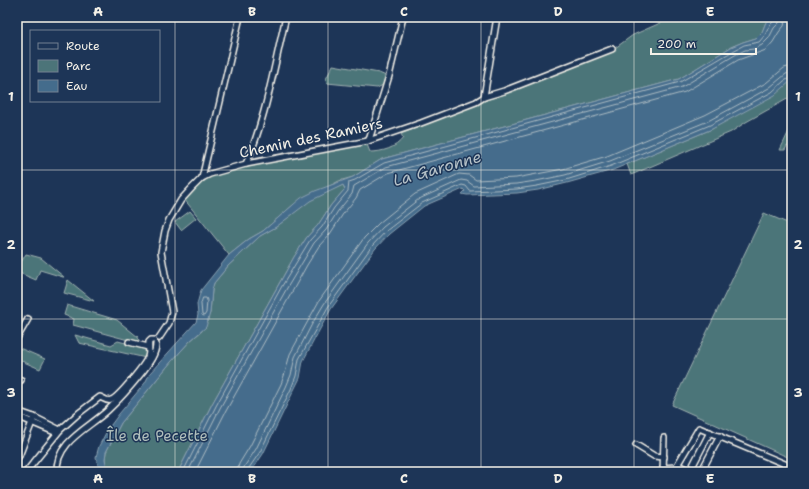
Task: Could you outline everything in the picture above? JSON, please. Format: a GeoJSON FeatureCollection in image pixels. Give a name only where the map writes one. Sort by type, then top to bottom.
{"type":"FeatureCollection","features":[{"type":"Feature","properties":{"kind":"street"},"geometry":{"type":"LineString","coordinates":[[202,178],[240,17]]}},
{"type":"Feature","properties":{"kind":"street"},"geometry":{"type":"LineString","coordinates":[[246,164],[262,121],[286,17]]}},
{"type":"Feature","properties":{"kind":"street"},"geometry":{"type":"LineString","coordinates":[[368,141],[389,76],[403,17]]}},
{"type":"Feature","properties":{"kind":"street"},"geometry":{"type":"LineString","coordinates":[[484,97],[497,17]]}},
{"type":"Feature","properties":{"kind":"street","name":"Chemin des Ramiers"},"geometry":{"type":"LineString","coordinates":[[57,472],[57,463],[63,449],[76,435],[107,411],[134,383],[156,350],[156,340],[169,323],[172,312],[161,252],[165,231],[169,220],[181,200],[202,178],[246,164],[368,141],[421,123],[476,102],[484,97],[504,91],[612,49]]}},
{"type":"Feature","properties":{"kind":"street"},"geometry":{"type":"LineString","coordinates":[[372,131],[374,136],[377,138]]}},
{"type":"Feature","properties":{"kind":"street"},"geometry":{"type":"LineString","coordinates":[[17,338],[28,319]]}},
{"type":"Feature","properties":{"kind":"street"},"geometry":{"type":"LineString","coordinates":[[26,472],[59,431],[97,398],[100,397],[110,401],[113,400],[146,361],[149,352],[149,342],[151,340],[156,340]]}},
{"type":"Feature","properties":{"kind":"street"},"geometry":{"type":"LineString","coordinates":[[129,342],[148,347]]}},
{"type":"Feature","properties":{"kind":"street"},"geometry":{"type":"LineString","coordinates":[[17,413],[59,431]]}},
{"type":"Feature","properties":{"kind":"street"},"geometry":{"type":"LineString","coordinates":[[17,455],[19,456],[19,450],[33,420]]}},
{"type":"Feature","properties":{"kind":"street"},"geometry":{"type":"LineString","coordinates":[[664,438],[663,470],[674,468],[678,465],[699,428],[792,467]]}},
{"type":"Feature","properties":{"kind":"street"},"geometry":{"type":"LineString","coordinates":[[678,465],[691,471],[710,432]]}},
{"type":"Feature","properties":{"kind":"street"},"geometry":{"type":"LineString","coordinates":[[701,472],[720,436]]}},
{"type":"Feature","properties":{"kind":"street"},"geometry":{"type":"LineString","coordinates":[[636,445],[654,456],[664,457]]}},
{"type":"Feature","properties":{"kind":"green space"},"geometry":{"type":"Polygon","coordinates":[[[669,17],[773,17],[766,22],[762,32],[756,38],[731,47],[679,79],[382,159],[353,177],[339,181],[292,206],[263,231],[249,239],[229,255],[184,199],[204,179],[246,166],[316,152],[342,149],[366,142],[370,152],[388,149],[397,144],[403,138],[401,134],[480,102],[505,94],[557,71],[611,51],[633,35],[665,21],[669,17]]]}},
{"type":"Feature","properties":{"kind":"green space"},"geometry":{"type":"Polygon","coordinates":[[[333,65],[379,73],[386,76],[383,85],[377,88],[327,83],[326,79],[333,65]]]}},
{"type":"Feature","properties":{"kind":"green space"},"geometry":{"type":"Polygon","coordinates":[[[792,80],[792,151],[790,147],[787,146],[785,150],[780,150],[790,129],[791,110],[789,98],[731,132],[631,175],[627,164],[712,129],[792,80]]]}},
{"type":"Feature","properties":{"kind":"green space","name":"Île de Pecette"},"geometry":{"type":"Polygon","coordinates":[[[343,185],[345,189],[307,237],[294,257],[212,404],[178,472],[108,472],[105,459],[106,452],[121,423],[171,362],[190,341],[202,331],[210,313],[214,283],[228,266],[260,236],[276,227],[309,201],[343,185]]]}},
{"type":"Feature","properties":{"kind":"green space"},"geometry":{"type":"Polygon","coordinates":[[[190,211],[196,218],[181,230],[175,222],[190,211]]]}},
{"type":"Feature","properties":{"kind":"green space"},"geometry":{"type":"Polygon","coordinates":[[[764,213],[792,225],[792,459],[672,405],[764,213]]]}},
{"type":"Feature","properties":{"kind":"green space"},"geometry":{"type":"Polygon","coordinates":[[[26,254],[41,258],[64,277],[40,270],[36,280],[17,272],[17,269],[26,254]]]}},
{"type":"Feature","properties":{"kind":"green space"},"geometry":{"type":"Polygon","coordinates":[[[68,280],[94,301],[64,293],[68,280]]]}},
{"type":"Feature","properties":{"kind":"green space"},"geometry":{"type":"Polygon","coordinates":[[[67,305],[117,320],[138,337],[139,341],[132,341],[73,325],[74,319],[64,315],[67,305]]]}},
{"type":"Feature","properties":{"kind":"green space"},"geometry":{"type":"Polygon","coordinates":[[[75,335],[111,345],[118,341],[145,348],[146,358],[79,343],[75,335]]]}},
{"type":"Feature","properties":{"kind":"green space"},"geometry":{"type":"Polygon","coordinates":[[[17,347],[45,359],[40,369],[17,359],[17,347]]]}},
{"type":"Feature","properties":{"kind":"water","name":"La Garonne"},"geometry":{"type":"Polygon","coordinates":[[[773,17],[792,17],[792,80],[775,95],[712,129],[613,170],[538,190],[517,193],[467,195],[462,194],[465,191],[463,189],[424,206],[389,234],[375,249],[331,309],[303,361],[300,378],[263,454],[251,472],[178,472],[212,404],[294,257],[331,205],[345,189],[343,185],[310,201],[276,227],[260,236],[228,266],[214,283],[210,313],[206,327],[190,341],[171,362],[121,423],[106,452],[105,459],[108,472],[100,472],[96,457],[99,446],[108,429],[145,383],[150,373],[196,322],[198,315],[197,304],[201,290],[229,255],[249,239],[263,231],[301,198],[315,191],[353,177],[382,159],[679,79],[731,47],[756,38],[762,32],[766,22],[773,17]]]}}]}
